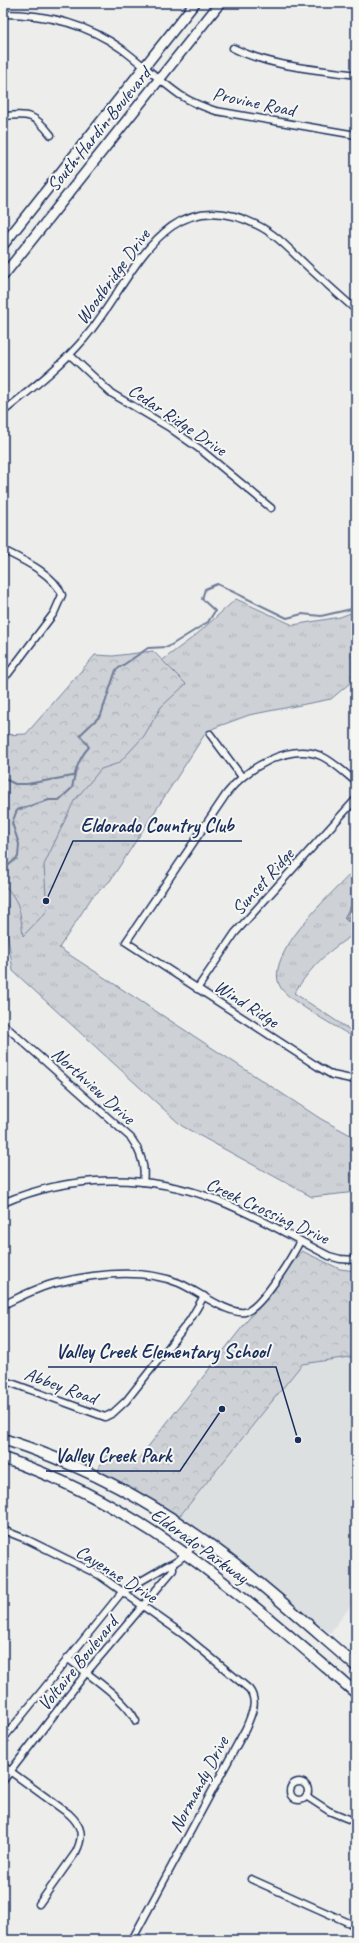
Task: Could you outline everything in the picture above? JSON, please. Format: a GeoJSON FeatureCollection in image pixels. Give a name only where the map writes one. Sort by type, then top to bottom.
{"type":"FeatureCollection","features":[{"type":"Feature","properties":{"kind":"main road","name":"South Hardin Boulevard"},"geometry":{"type":"LineString","coordinates":[[3,245],[195,3]]}},
{"type":"Feature","properties":{"kind":"main road","name":"South Hardin Boulevard"},"geometry":{"type":"LineString","coordinates":[[3,276],[220,3]]}},
{"type":"Feature","properties":{"kind":"main road","name":"Eldorado Parkway"},"geometry":{"type":"LineString","coordinates":[[3,1439],[60,1460],[104,1480],[157,1509],[200,1537],[249,1575],[356,1666]]}},
{"type":"Feature","properties":{"kind":"main road","name":"Eldorado Parkway"},"geometry":{"type":"LineString","coordinates":[[3,1458],[55,1478],[114,1507],[140,1522],[186,1553],[243,1596],[356,1693]]}},
{"type":"Feature","properties":{"kind":"street","name":"Provine Road"},"geometry":{"type":"LineString","coordinates":[[3,14],[23,14],[46,18],[86,29],[120,48],[180,95],[196,104],[216,112],[356,135]]}},
{"type":"Feature","properties":{"kind":"street"},"geometry":{"type":"LineString","coordinates":[[233,48],[250,56],[279,64],[356,75]]}},
{"type":"Feature","properties":{"kind":"street"},"geometry":{"type":"LineString","coordinates":[[3,116],[21,115],[31,117],[41,121],[51,135]]}},
{"type":"Feature","properties":{"kind":"street","name":"Woodbridge Drive"},"geometry":{"type":"LineString","coordinates":[[3,412],[44,380],[85,338],[107,310],[136,265],[158,236],[177,222],[196,215],[211,214],[236,216],[259,226],[283,243],[356,310]]}},
{"type":"Feature","properties":{"kind":"street","name":"Cedar Ridge Drive"},"geometry":{"type":"LineString","coordinates":[[70,355],[111,392],[170,428],[201,450],[271,508]]}},
{"type":"Feature","properties":{"kind":"street"},"geometry":{"type":"LineString","coordinates":[[3,550],[47,577],[59,587],[62,595],[54,613],[8,674]]}},
{"type":"Feature","properties":{"kind":"street"},"geometry":{"type":"LineString","coordinates":[[210,734],[242,777],[253,768],[276,758],[309,753],[327,759],[356,782]]}},
{"type":"Feature","properties":{"kind":"street","name":"Wind Ridge"},"geometry":{"type":"LineString","coordinates":[[242,777],[223,798],[126,942],[327,1072],[343,1078],[356,1080]]}},
{"type":"Feature","properties":{"kind":"street","name":"Sunset Ridge"},"geometry":{"type":"LineString","coordinates":[[197,989],[239,929],[356,799]]}},
{"type":"Feature","properties":{"kind":"street","name":"Northview Drive"},"geometry":{"type":"LineString","coordinates":[[3,1024],[131,1138],[138,1148],[142,1159],[143,1182]]}},
{"type":"Feature","properties":{"kind":"street","name":"Creek Crossing Drive"},"geometry":{"type":"LineString","coordinates":[[3,1203],[34,1191],[57,1186],[86,1182],[143,1182],[179,1188],[217,1200],[258,1218],[329,1256],[340,1259],[356,1260]]}},
{"type":"Feature","properties":{"kind":"street"},"geometry":{"type":"LineString","coordinates":[[3,1305],[55,1283],[118,1275],[163,1278],[178,1283],[237,1312],[246,1312],[254,1307],[283,1270],[300,1241]]}},
{"type":"Feature","properties":{"kind":"street","name":"Abbey Road"},"geometry":{"type":"LineString","coordinates":[[3,1380],[106,1417],[126,1401],[190,1320],[204,1296]]}},
{"type":"Feature","properties":{"kind":"street","name":"Cayenne Drive"},"geometry":{"type":"LineString","coordinates":[[3,1530],[28,1540],[99,1575],[184,1635],[207,1654]]}},
{"type":"Feature","properties":{"kind":"street","name":"Voltaire Boulevard"},"geometry":{"type":"LineString","coordinates":[[3,1739],[67,1658],[122,1592],[173,1564],[186,1553],[200,1537]]}},
{"type":"Feature","properties":{"kind":"street","name":"Voltaire Boulevard"},"geometry":{"type":"LineString","coordinates":[[3,1781],[86,1673],[172,1570],[173,1564]]}},
{"type":"Feature","properties":{"kind":"street","name":"Normandy Drive"},"geometry":{"type":"LineString","coordinates":[[132,1940],[246,1728],[254,1705],[254,1699],[249,1689],[207,1654]]}},
{"type":"Feature","properties":{"kind":"street"},"geometry":{"type":"LineString","coordinates":[[67,1658],[127,1707],[136,1721]]}},
{"type":"Feature","properties":{"kind":"street"},"geometry":{"type":"LineString","coordinates":[[3,1766],[69,1814],[76,1821],[82,1832],[80,1845],[76,1852],[39,1904]]}},
{"type":"Feature","properties":{"kind":"street"},"geometry":{"type":"LineString","coordinates":[[306,1796],[336,1814],[356,1822]]}},
{"type":"Feature","properties":{"kind":"street"},"geometry":{"type":"LineString","coordinates":[[250,1879],[356,1926]]}},
{"type":"Feature","properties":{"kind":"shaded area"},"geometry":{"type":"Polygon","coordinates":[[[356,1356],[356,1599],[330,1633],[180,1517],[302,1364],[356,1356]]]}},
{"type":"Feature","properties":{"kind":"green space"},"geometry":{"type":"Polygon","coordinates":[[[236,599],[293,625],[340,617],[356,611],[356,678],[331,699],[249,715],[214,728],[205,734],[110,881],[92,897],[59,948],[321,1119],[356,1138],[356,1192],[312,1197],[182,1126],[13,971],[3,905],[3,882],[26,820],[156,665],[196,635],[236,599]]]}},
{"type":"Feature","properties":{"kind":"green space"},"geometry":{"type":"Polygon","coordinates":[[[153,651],[186,684],[161,707],[144,736],[119,763],[101,769],[74,801],[44,865],[47,911],[23,936],[19,908],[9,890],[3,884],[3,735],[26,734],[95,655],[113,656],[153,651]]]}},
{"type":"Feature","properties":{"kind":"green space"},"geometry":{"type":"Polygon","coordinates":[[[356,868],[356,933],[321,959],[294,993],[356,1034],[356,1039],[304,1007],[286,994],[281,988],[277,975],[281,959],[290,942],[303,924],[356,868]]]}},
{"type":"Feature","properties":{"kind":"green space"},"geometry":{"type":"Polygon","coordinates":[[[302,1251],[340,1269],[356,1271],[356,1356],[302,1364],[179,1517],[97,1470],[108,1453],[136,1462],[302,1251]]]}},
{"type":"Feature","properties":{"kind":"water"},"geometry":{"type":"Polygon","coordinates":[[[356,902],[356,918],[352,922],[347,921],[344,918],[350,907],[356,902]]]}},
{"type":"Feature","properties":{"kind":"waterway"},"geometry":{"type":"LineString","coordinates":[[3,865],[9,865],[18,857],[19,844],[12,823],[17,810],[49,800],[59,800],[72,788],[74,777],[82,756],[89,747],[80,735],[101,715],[116,670],[148,648],[168,647],[208,622],[215,611],[202,599],[205,589],[217,584],[287,618],[302,614],[321,616],[356,608]]}},
{"type":"Feature","properties":{"kind":"waterway"},"geometry":{"type":"LineString","coordinates":[[3,778],[15,784],[27,784],[73,776]]}},
{"type":"Feature","properties":{"kind":"place","name":"Eldorado Country Club"},"geometry":{"type":"Point","coordinates":[46,901]}},
{"type":"Feature","properties":{"kind":"place","name":"Valley Creek Park"},"geometry":{"type":"Point","coordinates":[222,1409]}},
{"type":"Feature","properties":{"kind":"place","name":"Valley Creek Elementary School"},"geometry":{"type":"Point","coordinates":[298,1440]}}]}
